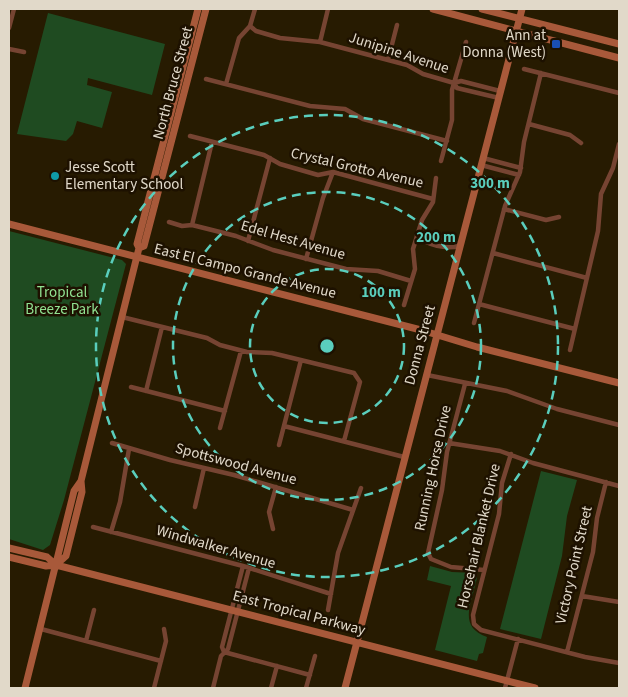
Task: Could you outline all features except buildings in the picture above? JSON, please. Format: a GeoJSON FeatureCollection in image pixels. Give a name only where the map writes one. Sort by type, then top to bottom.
{"type":"FeatureCollection","features":[{"type":"Feature","properties":{"kind":"street"},"geometry":{"type":"LineString","coordinates":[[9,28],[14,9]]}},
{"type":"Feature","properties":{"kind":"street","name":"North Bruce Street"},"geometry":{"type":"LineString","coordinates":[[25,688],[56,565],[66,556],[82,492],[81,481],[137,257],[139,248],[137,244],[198,9]]}},
{"type":"Feature","properties":{"kind":"street","name":"North Bruce Street"},"geometry":{"type":"LineString","coordinates":[[139,248],[144,246],[206,9]]}},
{"type":"Feature","properties":{"kind":"street"},"geometry":{"type":"LineString","coordinates":[[226,84],[240,38],[250,26],[255,9]]}},
{"type":"Feature","properties":{"kind":"street"},"geometry":{"type":"LineString","coordinates":[[320,42],[328,9]]}},
{"type":"Feature","properties":{"kind":"street"},"geometry":{"type":"LineString","coordinates":[[433,9],[619,58]]}},
{"type":"Feature","properties":{"kind":"street"},"geometry":{"type":"LineString","coordinates":[[482,9],[619,44]]}},
{"type":"Feature","properties":{"kind":"street","name":"Donna Street"},"geometry":{"type":"LineString","coordinates":[[345,688],[522,9]]}},
{"type":"Feature","properties":{"kind":"street"},"geometry":{"type":"LineString","coordinates":[[388,60],[397,25]]}},
{"type":"Feature","properties":{"kind":"street","name":"Junipine Avenue"},"geometry":{"type":"LineString","coordinates":[[250,26],[256,31],[280,38],[320,42],[407,65],[423,74],[454,83],[461,81],[499,94]]}},
{"type":"Feature","properties":{"kind":"street"},"geometry":{"type":"LineString","coordinates":[[441,162],[452,120],[454,83],[466,42]]}},
{"type":"Feature","properties":{"kind":"street"},"geometry":{"type":"LineString","coordinates":[[9,49],[24,52]]}},
{"type":"Feature","properties":{"kind":"street"},"geometry":{"type":"LineString","coordinates":[[524,69],[619,93]]}},
{"type":"Feature","properties":{"kind":"street"},"geometry":{"type":"LineString","coordinates":[[474,323],[504,209],[521,168],[541,73]]}},
{"type":"Feature","properties":{"kind":"street"},"geometry":{"type":"LineString","coordinates":[[206,79],[310,106],[344,109],[363,119],[447,141]]}},
{"type":"Feature","properties":{"kind":"street","name":"Junipine Avenue"},"geometry":{"type":"LineString","coordinates":[[454,83],[457,88],[499,94]]}},
{"type":"Feature","properties":{"kind":"street"},"geometry":{"type":"LineString","coordinates":[[529,124],[565,133],[581,143]]}},
{"type":"Feature","properties":{"kind":"street","name":"Crystal Grotto Avenue"},"geometry":{"type":"LineString","coordinates":[[190,136],[270,158],[280,164],[318,175],[333,172],[433,199]]}},
{"type":"Feature","properties":{"kind":"street"},"geometry":{"type":"LineString","coordinates":[[192,225],[212,142]]}},
{"type":"Feature","properties":{"kind":"street"},"geometry":{"type":"LineString","coordinates":[[570,350],[599,226],[601,194],[613,168],[619,144]]}},
{"type":"Feature","properties":{"kind":"street"},"geometry":{"type":"LineString","coordinates":[[248,241],[270,158]]}},
{"type":"Feature","properties":{"kind":"street"},"geometry":{"type":"LineString","coordinates":[[482,161],[521,168]]}},
{"type":"Feature","properties":{"kind":"street"},"geometry":{"type":"LineString","coordinates":[[482,161],[519,175]]}},
{"type":"Feature","properties":{"kind":"street"},"geometry":{"type":"LineString","coordinates":[[306,258],[323,198],[333,172]]}},
{"type":"Feature","properties":{"kind":"street"},"geometry":{"type":"LineString","coordinates":[[404,305],[415,269],[413,249],[433,199],[436,178]]}},
{"type":"Feature","properties":{"kind":"street"},"geometry":{"type":"LineString","coordinates":[[504,209],[546,220],[559,216]]}},
{"type":"Feature","properties":{"kind":"street","name":"Edel Hest Avenue"},"geometry":{"type":"LineString","coordinates":[[169,222],[182,226],[192,225],[346,269],[378,271],[411,281]]}},
{"type":"Feature","properties":{"kind":"street","name":"East El Campo Grande Avenue"},"geometry":{"type":"LineString","coordinates":[[9,224],[619,383]]}},
{"type":"Feature","properties":{"kind":"street"},"geometry":{"type":"LineString","coordinates":[[417,236],[423,233],[452,240],[460,246]]}},
{"type":"Feature","properties":{"kind":"street"},"geometry":{"type":"LineString","coordinates":[[417,236],[424,242],[450,248],[460,246]]}},
{"type":"Feature","properties":{"kind":"street"},"geometry":{"type":"LineString","coordinates":[[493,253],[587,278]]}},
{"type":"Feature","properties":{"kind":"street"},"geometry":{"type":"LineString","coordinates":[[479,304],[575,329]]}},
{"type":"Feature","properties":{"kind":"street"},"geometry":{"type":"LineString","coordinates":[[122,318],[207,338],[220,345],[241,351],[272,353],[354,373],[360,382],[344,441]]}},
{"type":"Feature","properties":{"kind":"street"},"geometry":{"type":"LineString","coordinates":[[146,390],[162,327]]}},
{"type":"Feature","properties":{"kind":"street"},"geometry":{"type":"LineString","coordinates":[[220,428],[241,351]]}},
{"type":"Feature","properties":{"kind":"street"},"geometry":{"type":"LineString","coordinates":[[279,445],[301,360]]}},
{"type":"Feature","properties":{"kind":"street"},"geometry":{"type":"LineString","coordinates":[[427,376],[507,391],[557,409],[619,425]]}},
{"type":"Feature","properties":{"kind":"street","name":"Running Horse Drive"},"geometry":{"type":"LineString","coordinates":[[465,384],[449,443],[440,499],[428,549],[429,556],[435,562],[484,570]]}},
{"type":"Feature","properties":{"kind":"street"},"geometry":{"type":"LineString","coordinates":[[131,387],[225,411]]}},
{"type":"Feature","properties":{"kind":"street"},"geometry":{"type":"LineString","coordinates":[[284,426],[404,456]]}},
{"type":"Feature","properties":{"kind":"street","name":"Spottswood Avenue"},"geometry":{"type":"LineString","coordinates":[[112,443],[276,486],[353,510]]}},
{"type":"Feature","properties":{"kind":"street"},"geometry":{"type":"LineString","coordinates":[[449,443],[511,454],[533,463],[619,486]]}},
{"type":"Feature","properties":{"kind":"street"},"geometry":{"type":"LineString","coordinates":[[111,532],[122,494],[129,449]]}},
{"type":"Feature","properties":{"kind":"street","name":"Horsehair Blanket Drive"},"geometry":{"type":"LineString","coordinates":[[511,454],[502,483],[499,514],[473,615],[474,624],[481,630],[518,639]]}},
{"type":"Feature","properties":{"kind":"street"},"geometry":{"type":"LineString","coordinates":[[195,507],[204,468]]}},
{"type":"Feature","properties":{"kind":"street","name":"Victory Point Street"},"geometry":{"type":"LineString","coordinates":[[567,652],[582,596],[606,482]]}},
{"type":"Feature","properties":{"kind":"street"},"geometry":{"type":"LineString","coordinates":[[273,528],[269,512],[276,486]]}},
{"type":"Feature","properties":{"kind":"street"},"geometry":{"type":"LineString","coordinates":[[328,610],[338,553],[361,488]]}},
{"type":"Feature","properties":{"kind":"street","name":"Windwalker Avenue"},"geometry":{"type":"LineString","coordinates":[[93,527],[250,568],[332,594]]}},
{"type":"Feature","properties":{"kind":"street","name":"East Tropical Parkway"},"geometry":{"type":"LineString","coordinates":[[9,548],[47,557],[56,565]]}},
{"type":"Feature","properties":{"kind":"street","name":"East Tropical Parkway"},"geometry":{"type":"LineString","coordinates":[[9,557],[46,566],[56,565],[235,610],[506,685],[535,688]]}},
{"type":"Feature","properties":{"kind":"street"},"geometry":{"type":"LineString","coordinates":[[235,610],[242,566]]}},
{"type":"Feature","properties":{"kind":"street"},"geometry":{"type":"LineString","coordinates":[[213,688],[224,652],[222,647],[250,568]]}},
{"type":"Feature","properties":{"kind":"street"},"geometry":{"type":"LineString","coordinates":[[582,596],[619,602]]}},
{"type":"Feature","properties":{"kind":"street"},"geometry":{"type":"LineString","coordinates":[[86,641],[94,610]]}},
{"type":"Feature","properties":{"kind":"street"},"geometry":{"type":"LineString","coordinates":[[154,688],[166,641],[164,629]]}},
{"type":"Feature","properties":{"kind":"street"},"geometry":{"type":"LineString","coordinates":[[41,630],[161,661]]}},
{"type":"Feature","properties":{"kind":"street"},"geometry":{"type":"LineString","coordinates":[[506,685],[518,639],[619,663]]}},
{"type":"Feature","properties":{"kind":"street"},"geometry":{"type":"LineString","coordinates":[[224,652],[310,675]]}},
{"type":"Feature","properties":{"kind":"street"},"geometry":{"type":"LineString","coordinates":[[306,688],[315,656]]}},
{"type":"Feature","properties":{"kind":"street"},"geometry":{"type":"LineString","coordinates":[[271,688],[277,666]]}},
{"type":"Feature","properties":{"kind":"green space"},"geometry":{"type":"Polygon","coordinates":[[[48,13],[165,44],[152,95],[88,78],[87,85],[112,92],[102,128],[77,121],[73,134],[66,141],[17,134],[48,13]]]}},
{"type":"Feature","properties":{"kind":"green space","name":"Tropical Breeze Park"},"geometry":{"type":"Polygon","coordinates":[[[9,231],[122,260],[126,264],[64,500],[50,545],[43,550],[9,539],[9,231]]]}},
{"type":"Feature","properties":{"kind":"green space"},"geometry":{"type":"Polygon","coordinates":[[[541,471],[577,480],[567,516],[562,556],[541,639],[500,629],[541,471]]]}},
{"type":"Feature","properties":{"kind":"green space"},"geometry":{"type":"Polygon","coordinates":[[[430,566],[452,572],[475,573],[477,578],[470,605],[469,620],[472,627],[478,633],[487,637],[483,653],[479,654],[477,661],[435,650],[451,586],[427,580],[430,566]]]}},
{"type":"Feature","properties":{"kind":"place","name":"Ann at Donna (West)"},"geometry":{"type":"Point","coordinates":[556,44]}},
{"type":"Feature","properties":{"kind":"place","name":"Jesse Scott Elementary School"},"geometry":{"type":"Point","coordinates":[55,176]}}]}
